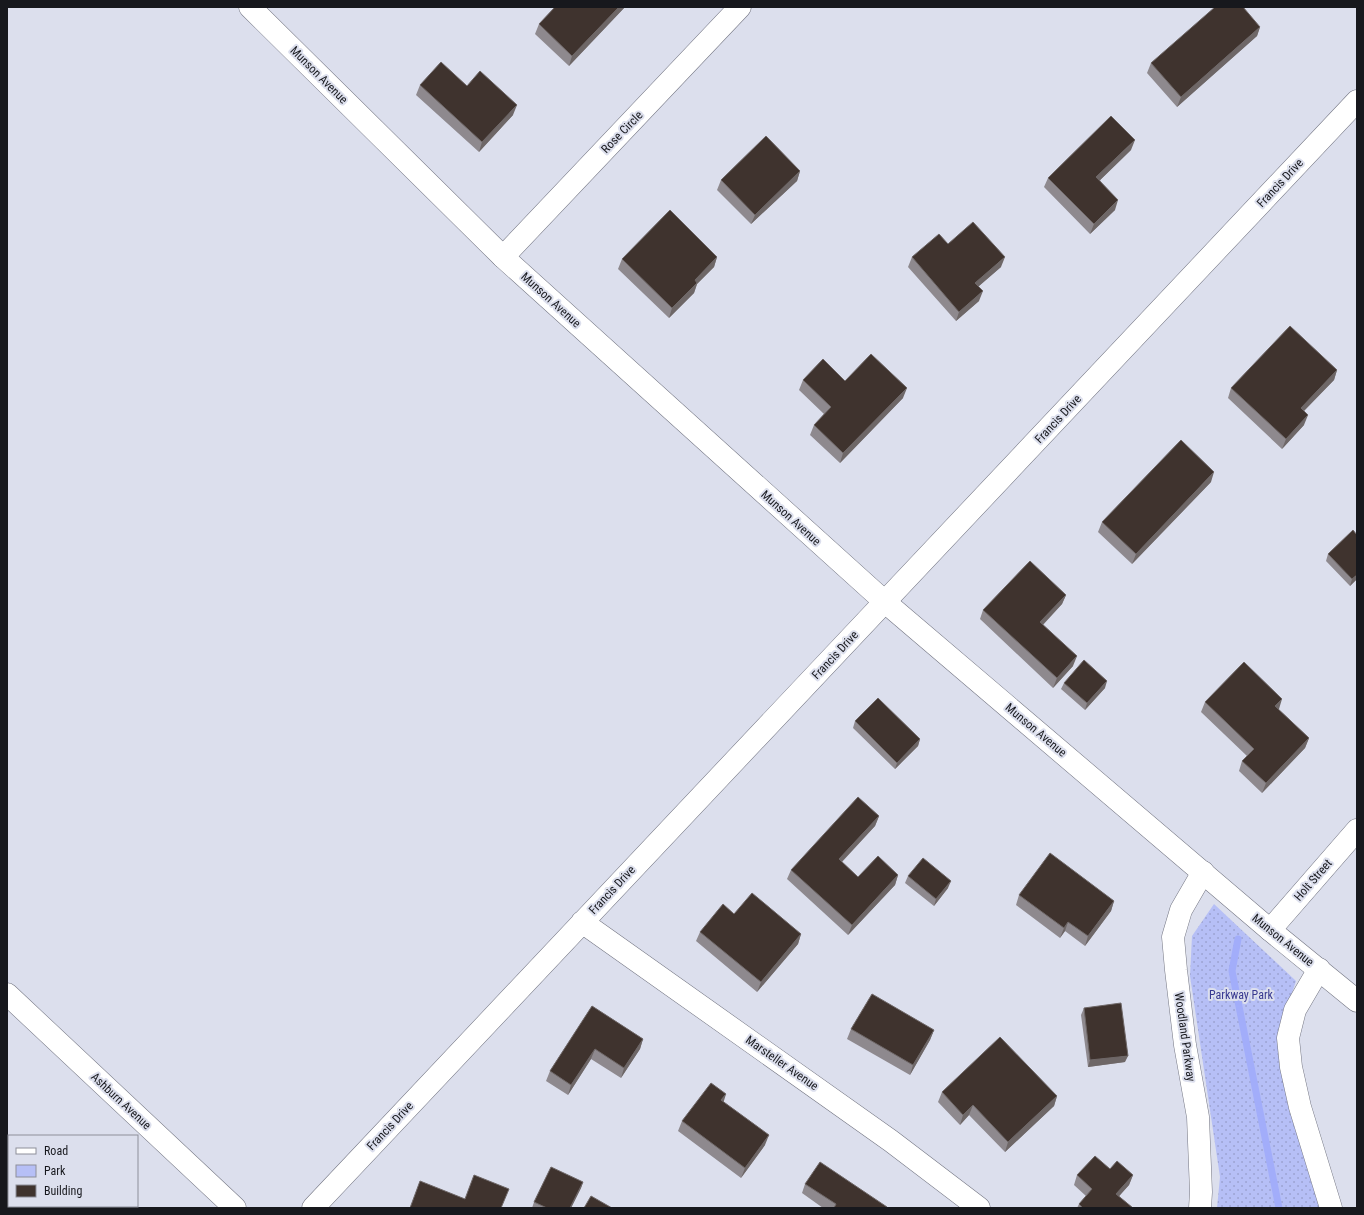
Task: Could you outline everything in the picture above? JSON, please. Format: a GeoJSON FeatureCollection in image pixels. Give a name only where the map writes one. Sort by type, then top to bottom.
{"type":"FeatureCollection","features":[{"type":"Feature","properties":{"kind":"street","name":"Munson Avenue"},"geometry":{"type":"LineString","coordinates":[[250,7],[503,257],[885,602],[1270,930],[1357,1000]]}},
{"type":"Feature","properties":{"kind":"street","name":"Rose Circle"},"geometry":{"type":"LineString","coordinates":[[503,257],[740,7]]}},
{"type":"Feature","properties":{"kind":"street","name":"Francis Drive"},"geometry":{"type":"LineString","coordinates":[[313,1208],[1357,101]]}},
{"type":"Feature","properties":{"kind":"street","name":"Holt Street"},"geometry":{"type":"LineString","coordinates":[[1270,930],[1357,830]]}},
{"type":"Feature","properties":{"kind":"street","name":"Woodland Parkway"},"geometry":{"type":"LineString","coordinates":[[1200,1208],[1201,1192],[1198,1117],[1185,1045],[1173,937],[1181,910],[1203,872]]}},
{"type":"Feature","properties":{"kind":"street","name":"Marsteller Avenue"},"geometry":{"type":"LineString","coordinates":[[582,922],[891,1141],[978,1208]]}},
{"type":"Feature","properties":{"kind":"street"},"geometry":{"type":"LineString","coordinates":[[1319,969],[1295,1010],[1288,1038],[1291,1067],[1300,1107],[1331,1208]]}},
{"type":"Feature","properties":{"kind":"street","name":"Ashburn Avenue"},"geometry":{"type":"LineString","coordinates":[[7,994],[235,1208]]}},
{"type":"Feature","properties":{"kind":"green space","name":"Parkway Park"},"geometry":{"type":"Polygon","coordinates":[[[1214,904],[1296,981],[1280,1029],[1321,1208],[1217,1208],[1220,1177],[1190,976],[1192,936],[1214,904]]]}},
{"type":"Feature","properties":{"kind":"building"},"geometry":{"type":"Polygon","coordinates":[[[555,7],[619,7],[572,56],[539,24],[555,7]]]}},
{"type":"Feature","properties":{"kind":"building"},"geometry":{"type":"Polygon","coordinates":[[[1215,7],[1243,7],[1260,27],[1181,97],[1151,63],[1215,7]]]}},
{"type":"Feature","properties":{"kind":"building"},"geometry":{"type":"Polygon","coordinates":[[[441,62],[467,86],[480,71],[517,105],[482,142],[420,85],[441,62]]]}},
{"type":"Feature","properties":{"kind":"building"},"geometry":{"type":"Polygon","coordinates":[[[1111,116],[1135,140],[1096,177],[1118,200],[1094,224],[1048,178],[1111,116]]]}},
{"type":"Feature","properties":{"kind":"building"},"geometry":{"type":"Polygon","coordinates":[[[766,136],[800,171],[755,215],[721,180],[766,136]]]}},
{"type":"Feature","properties":{"kind":"building"},"geometry":{"type":"Polygon","coordinates":[[[670,210],[717,257],[695,280],[697,283],[672,308],[622,259],[670,210]]]}},
{"type":"Feature","properties":{"kind":"building"},"geometry":{"type":"Polygon","coordinates":[[[973,222],[1005,257],[975,283],[983,291],[959,312],[912,257],[939,234],[948,244],[973,222]]]}},
{"type":"Feature","properties":{"kind":"building"},"geometry":{"type":"Polygon","coordinates":[[[1290,326],[1337,370],[1301,408],[1308,415],[1286,439],[1231,388],[1290,326]]]}},
{"type":"Feature","properties":{"kind":"building"},"geometry":{"type":"Polygon","coordinates":[[[871,354],[907,388],[843,453],[814,425],[831,407],[803,380],[823,359],[845,381],[871,354]]]}},
{"type":"Feature","properties":{"kind":"building"},"geometry":{"type":"Polygon","coordinates":[[[1181,440],[1214,472],[1136,554],[1102,522],[1181,440]]]}},
{"type":"Feature","properties":{"kind":"building"},"geometry":{"type":"Polygon","coordinates":[[[1353,530],[1357,535],[1357,575],[1352,579],[1328,554],[1353,530]]]}},
{"type":"Feature","properties":{"kind":"building"},"geometry":{"type":"Polygon","coordinates":[[[1030,561],[1066,595],[1040,622],[1077,656],[1057,678],[983,610],[1030,561]]]}},
{"type":"Feature","properties":{"kind":"building"},"geometry":{"type":"Polygon","coordinates":[[[1084,660],[1107,681],[1087,703],[1064,683],[1084,660]]]}},
{"type":"Feature","properties":{"kind":"building"},"geometry":{"type":"Polygon","coordinates":[[[1244,662],[1282,699],[1275,706],[1309,738],[1266,783],[1242,761],[1254,749],[1205,702],[1244,662]]]}},
{"type":"Feature","properties":{"kind":"building"},"geometry":{"type":"Polygon","coordinates":[[[878,698],[920,739],[897,763],[855,721],[878,698]]]}},
{"type":"Feature","properties":{"kind":"building"},"geometry":{"type":"Polygon","coordinates":[[[858,797],[879,816],[839,859],[858,877],[878,856],[898,875],[852,925],[791,870],[858,797]]]}},
{"type":"Feature","properties":{"kind":"building"},"geometry":{"type":"Polygon","coordinates":[[[1050,853],[1114,901],[1088,936],[1068,922],[1064,928],[1019,895],[1050,853]]]}},
{"type":"Feature","properties":{"kind":"building"},"geometry":{"type":"Polygon","coordinates":[[[923,858],[951,881],[936,899],[908,876],[923,858]]]}},
{"type":"Feature","properties":{"kind":"building"},"geometry":{"type":"Polygon","coordinates":[[[752,893],[801,934],[761,982],[700,932],[723,904],[734,914],[752,893]]]}},
{"type":"Feature","properties":{"kind":"building"},"geometry":{"type":"Polygon","coordinates":[[[872,994],[934,1030],[913,1065],[851,1029],[872,994]]]}},
{"type":"Feature","properties":{"kind":"building"},"geometry":{"type":"Polygon","coordinates":[[[1121,1003],[1128,1056],[1090,1060],[1084,1008],[1121,1003]]]}},
{"type":"Feature","properties":{"kind":"building"},"geometry":{"type":"Polygon","coordinates":[[[592,1006],[643,1039],[624,1068],[595,1049],[571,1085],[550,1071],[592,1006]]]}},
{"type":"Feature","properties":{"kind":"building"},"geometry":{"type":"Polygon","coordinates":[[[1000,1037],[1057,1096],[1008,1142],[973,1105],[963,1115],[942,1092],[1000,1037]]]}},
{"type":"Feature","properties":{"kind":"building"},"geometry":{"type":"Polygon","coordinates":[[[711,1083],[726,1094],[721,1100],[769,1135],[745,1168],[682,1121],[711,1083]]]}},
{"type":"Feature","properties":{"kind":"building"},"geometry":{"type":"Polygon","coordinates":[[[1095,1156],[1110,1169],[1117,1161],[1133,1175],[1116,1194],[1133,1208],[1083,1208],[1079,1204],[1092,1189],[1077,1175],[1095,1156]]]}},
{"type":"Feature","properties":{"kind":"building"},"geometry":{"type":"Polygon","coordinates":[[[820,1162],[887,1207],[834,1208],[836,1204],[805,1184],[820,1162]]]}},
{"type":"Feature","properties":{"kind":"building"},"geometry":{"type":"Polygon","coordinates":[[[551,1167],[583,1182],[570,1208],[547,1208],[534,1202],[551,1167]]]}},
{"type":"Feature","properties":{"kind":"building"},"geometry":{"type":"Polygon","coordinates":[[[474,1175],[509,1189],[501,1208],[410,1208],[420,1181],[465,1199],[474,1175]]]}},
{"type":"Feature","properties":{"kind":"building"},"geometry":{"type":"Polygon","coordinates":[[[591,1196],[612,1208],[584,1208],[591,1196]]]}},
{"type":"Feature","properties":{"kind":"waterway"},"geometry":{"type":"LineString","coordinates":[[1238,939],[1232,971],[1279,1208]]}}]}
